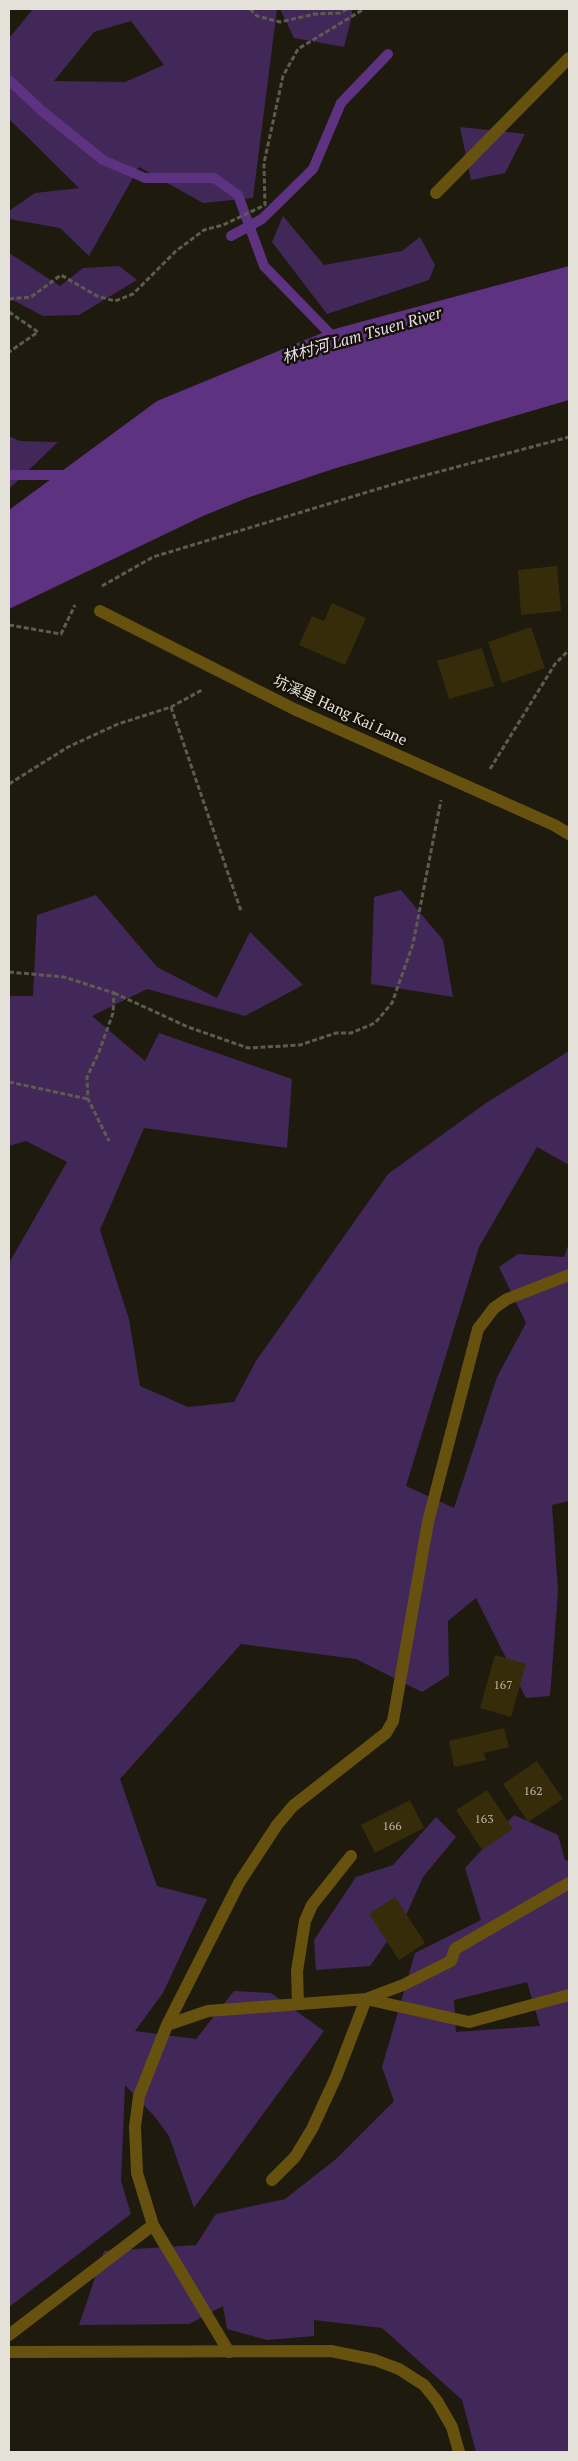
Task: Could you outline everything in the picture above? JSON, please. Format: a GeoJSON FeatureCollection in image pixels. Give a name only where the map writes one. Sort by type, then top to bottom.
{"type":"FeatureCollection","features":[{"type":"Feature","properties":{"kind":"street"},"geometry":{"type":"LineString","coordinates":[[436,192],[569,58]]}},
{"type":"Feature","properties":{"kind":"street","name":"坑溪里 Hang Kai Lane"},"geometry":{"type":"LineString","coordinates":[[100,611],[294,709],[554,825],[569,834]]}},
{"type":"Feature","properties":{"kind":"street"},"geometry":{"type":"LineString","coordinates":[[229,2352],[153,2225],[138,2173],[135,2127],[139,2096],[168,2025],[239,1883],[277,1825],[293,1806],[386,1733],[393,1721],[428,1522],[478,1329],[494,1308],[508,1299],[569,1275]]}},
{"type":"Feature","properties":{"kind":"street"},"geometry":{"type":"LineString","coordinates":[[298,2004],[297,1971],[304,1922],[312,1905],[351,1856]]}},
{"type":"Feature","properties":{"kind":"street"},"geometry":{"type":"LineString","coordinates":[[168,2025],[208,2011],[366,1999],[403,1985],[451,1961],[455,1949],[569,1883]]}},
{"type":"Feature","properties":{"kind":"street"},"geometry":{"type":"LineString","coordinates":[[366,1999],[470,2022],[569,1995]]}},
{"type":"Feature","properties":{"kind":"street"},"geometry":{"type":"LineString","coordinates":[[272,2180],[295,2157],[312,2129],[336,2077],[366,1999]]}},
{"type":"Feature","properties":{"kind":"street"},"geometry":{"type":"LineString","coordinates":[[9,2335],[153,2225]]}},
{"type":"Feature","properties":{"kind":"street"},"geometry":{"type":"LineString","coordinates":[[9,2352],[331,2351],[375,2360],[399,2369],[424,2385],[437,2401],[452,2427],[459,2452]]}},
{"type":"Feature","properties":{"kind":"path"},"geometry":{"type":"LineString","coordinates":[[250,9],[257,16],[280,22],[315,14],[340,13],[347,9]]}},
{"type":"Feature","properties":{"kind":"path"},"geometry":{"type":"LineString","coordinates":[[9,299],[31,297],[61,275],[97,296],[115,301],[133,294],[176,251],[204,230],[223,225],[265,205],[264,163],[283,76],[298,49],[364,9]]}},
{"type":"Feature","properties":{"kind":"path"},"geometry":{"type":"LineString","coordinates":[[9,312],[38,332],[9,352]]}},
{"type":"Feature","properties":{"kind":"path"},"geometry":{"type":"LineString","coordinates":[[95,590],[153,557],[413,478],[569,437]]}},
{"type":"Feature","properties":{"kind":"path"},"geometry":{"type":"LineString","coordinates":[[9,625],[61,634],[78,600],[100,611]]}},
{"type":"Feature","properties":{"kind":"path"},"geometry":{"type":"LineString","coordinates":[[477,791],[555,664],[569,650]]}},
{"type":"Feature","properties":{"kind":"path"},"geometry":{"type":"LineString","coordinates":[[9,784],[76,743],[118,724],[171,707],[229,676]]}},
{"type":"Feature","properties":{"kind":"path"},"geometry":{"type":"LineString","coordinates":[[171,707],[241,911]]}},
{"type":"Feature","properties":{"kind":"path"},"geometry":{"type":"LineString","coordinates":[[9,972],[64,977],[114,993],[188,1027],[248,1048],[300,1045],[336,1032],[351,1033],[375,1023],[392,1002],[413,944],[446,777]]}},
{"type":"Feature","properties":{"kind":"path"},"geometry":{"type":"LineString","coordinates":[[109,1141],[88,1099],[87,1078],[100,1052],[113,1013],[114,993]]}},
{"type":"Feature","properties":{"kind":"path"},"geometry":{"type":"LineString","coordinates":[[9,1082],[88,1099]]}},
{"type":"Feature","properties":{"kind":"shaded area"},"geometry":{"type":"Polygon","coordinates":[[[33,9],[277,9],[253,198],[203,203],[139,167],[89,256],[60,228],[9,219],[9,211],[35,193],[79,188],[9,119],[9,34],[11,36],[33,9]],[[131,21],[94,32],[54,81],[125,82],[164,65],[131,21]]]}},
{"type":"Feature","properties":{"kind":"shaded area"},"geometry":{"type":"Polygon","coordinates":[[[280,9],[352,9],[344,47],[294,38],[280,9]]]}},
{"type":"Feature","properties":{"kind":"shaded area"},"geometry":{"type":"Polygon","coordinates":[[[460,127],[525,134],[505,173],[471,180],[460,127]]]}},
{"type":"Feature","properties":{"kind":"shaded area"},"geometry":{"type":"Polygon","coordinates":[[[283,216],[324,265],[402,251],[420,237],[435,265],[429,280],[327,314],[272,242],[283,216]]]}},
{"type":"Feature","properties":{"kind":"shaded area"},"geometry":{"type":"Polygon","coordinates":[[[9,253],[60,286],[83,268],[119,266],[137,280],[79,315],[43,316],[9,298],[9,253]]]}},
{"type":"Feature","properties":{"kind":"shaded area"},"geometry":{"type":"Polygon","coordinates":[[[9,436],[20,441],[58,442],[9,489],[9,436]]]}},
{"type":"Feature","properties":{"kind":"shaded area"},"geometry":{"type":"Polygon","coordinates":[[[401,890],[443,940],[453,997],[371,984],[374,897],[401,890]]]}},
{"type":"Feature","properties":{"kind":"shaded area"},"geometry":{"type":"Polygon","coordinates":[[[96,895],[157,967],[217,998],[250,932],[303,985],[245,1016],[147,989],[92,1016],[145,1061],[159,1033],[292,1079],[287,1148],[144,1128],[100,1230],[129,1319],[140,1386],[188,1407],[234,1402],[256,1361],[388,1174],[486,1103],[569,1051],[569,1165],[537,1147],[479,1247],[406,1486],[454,1508],[497,1377],[526,1323],[499,1267],[518,1254],[564,1257],[569,1243],[569,1501],[552,1505],[558,1591],[550,1696],[526,1698],[476,1598],[448,1621],[449,1675],[422,1692],[356,1659],[241,1644],[120,1779],[157,1886],[207,1899],[163,1993],[135,2031],[196,2039],[234,1991],[271,1993],[324,2031],[194,2208],[169,2136],[155,2117],[125,2085],[121,2181],[131,2214],[9,2307],[9,1263],[67,1162],[26,1141],[9,1146],[9,996],[33,996],[37,915],[96,895]]]}},
{"type":"Feature","properties":{"kind":"shaded area"},"geometry":{"type":"Polygon","coordinates":[[[514,1815],[558,1835],[565,1860],[569,1861],[569,2452],[476,2452],[462,2400],[382,2328],[314,2320],[314,2336],[267,2340],[227,2329],[223,2306],[189,2324],[79,2325],[104,2251],[196,2245],[216,2214],[285,2199],[336,2159],[394,2101],[382,2067],[415,1953],[481,1920],[465,1868],[514,1815]],[[527,1982],[454,2000],[456,2032],[540,2026],[527,1982]]]}},
{"type":"Feature","properties":{"kind":"shaded area"},"geometry":{"type":"Polygon","coordinates":[[[436,1817],[456,1837],[423,1877],[407,1913],[370,1966],[316,1970],[314,1940],[356,1877],[393,1865],[436,1817]]]}},
{"type":"Feature","properties":{"kind":"water","name":"林村河 Lam Tsuen River"},"geometry":{"type":"Polygon","coordinates":[[[569,266],[569,400],[333,469],[247,498],[203,516],[9,609],[9,510],[157,401],[327,331],[569,266]]]}},
{"type":"Feature","properties":{"kind":"building"},"geometry":{"type":"Polygon","coordinates":[[[557,566],[561,611],[521,615],[518,570],[557,566]]]}},
{"type":"Feature","properties":{"kind":"building"},"geometry":{"type":"Polygon","coordinates":[[[332,603],[366,618],[345,665],[299,645],[312,616],[324,621],[332,603]]]}},
{"type":"Feature","properties":{"kind":"building"},"geometry":{"type":"Polygon","coordinates":[[[531,627],[545,668],[502,683],[488,642],[531,627]]]}},
{"type":"Feature","properties":{"kind":"building"},"geometry":{"type":"Polygon","coordinates":[[[482,648],[494,686],[449,699],[437,661],[482,648]]]}},
{"type":"Feature","properties":{"kind":"building"},"geometry":{"type":"Polygon","coordinates":[[[495,1655],[526,1664],[511,1717],[480,1708],[495,1655]]]}},
{"type":"Feature","properties":{"kind":"building"},"geometry":{"type":"Polygon","coordinates":[[[504,1728],[509,1747],[484,1753],[486,1760],[454,1767],[449,1741],[504,1728]]]}},
{"type":"Feature","properties":{"kind":"building"},"geometry":{"type":"Polygon","coordinates":[[[537,1761],[563,1799],[528,1822],[503,1784],[537,1761]]]}},
{"type":"Feature","properties":{"kind":"building"},"geometry":{"type":"Polygon","coordinates":[[[487,1790],[513,1829],[482,1850],[456,1810],[487,1790]]]}},
{"type":"Feature","properties":{"kind":"building"},"geometry":{"type":"Polygon","coordinates":[[[410,1800],[424,1828],[375,1853],[361,1825],[410,1800]]]}},
{"type":"Feature","properties":{"kind":"building"},"geometry":{"type":"Polygon","coordinates":[[[395,1897],[425,1943],[399,1960],[369,1914],[395,1897]]]}},
{"type":"Feature","properties":{"kind":"waterway"},"geometry":{"type":"LineString","coordinates":[[231,236],[262,219],[313,169],[341,103],[388,54]]}},
{"type":"Feature","properties":{"kind":"waterway","name":"林村河 Lam Tsuen River"},"geometry":{"type":"LineString","coordinates":[[9,80],[42,111],[103,160],[145,178],[214,178],[238,195],[264,266],[336,340]]}},
{"type":"Feature","properties":{"kind":"waterway"},"geometry":{"type":"LineString","coordinates":[[9,475],[70,475]]}}]}
